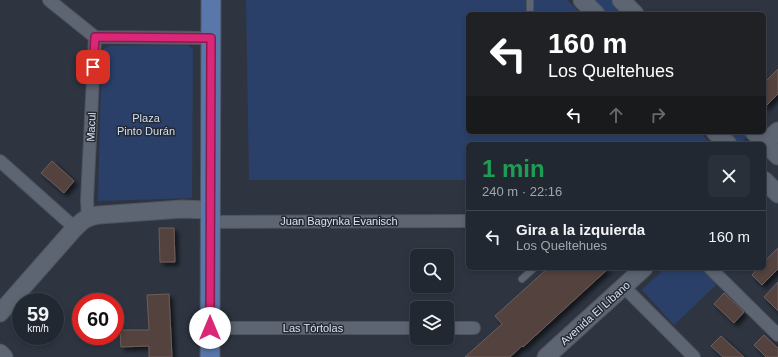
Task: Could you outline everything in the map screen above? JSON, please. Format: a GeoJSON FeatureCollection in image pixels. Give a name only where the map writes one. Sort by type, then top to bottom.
{"type":"FeatureCollection","features":[{"type":"Feature","properties":{"kind":"main road"},"geometry":{"type":"LineString","coordinates":[[210,357],[211,0]]}},
{"type":"Feature","properties":{"kind":"main road"},"geometry":{"type":"LineString","coordinates":[[582,0],[594,12]]}},
{"type":"Feature","properties":{"kind":"main road"},"geometry":{"type":"LineString","coordinates":[[621,0],[633,12]]}},
{"type":"Feature","properties":{"kind":"main road"},"geometry":{"type":"LineString","coordinates":[[761,140],[778,131]]}},
{"type":"Feature","properties":{"kind":"main road"},"geometry":{"type":"LineString","coordinates":[[718,134],[726,142]]}},
{"type":"Feature","properties":{"kind":"main road"},"geometry":{"type":"LineString","coordinates":[[766,145],[778,156]]}},
{"type":"Feature","properties":{"kind":"main road"},"geometry":{"type":"LineString","coordinates":[[766,174],[778,162]]}},
{"type":"Feature","properties":{"kind":"main road"},"geometry":{"type":"LineString","coordinates":[[766,182],[778,194]]}},
{"type":"Feature","properties":{"kind":"main road"},"geometry":{"type":"LineString","coordinates":[[0,313],[81,223],[99,215],[174,210],[210,216]]}},
{"type":"Feature","properties":{"kind":"main road","name":"Avenida El Líbano"},"geometry":{"type":"LineString","coordinates":[[546,357],[642,270]]}},
{"type":"Feature","properties":{"kind":"main road"},"geometry":{"type":"LineString","coordinates":[[0,353],[4,357]]}},
{"type":"Feature","properties":{"kind":"street"},"geometry":{"type":"LineString","coordinates":[[50,0],[95,37],[211,38]]}},
{"type":"Feature","properties":{"kind":"street","name":"Macul"},"geometry":{"type":"LineString","coordinates":[[81,223],[87,200],[95,37]]}},
{"type":"Feature","properties":{"kind":"street"},"geometry":{"type":"LineString","coordinates":[[0,161],[81,223]]}},
{"type":"Feature","properties":{"kind":"street","name":"Juan Bagynka Evanisch"},"geometry":{"type":"LineString","coordinates":[[210,216],[466,221]]}},
{"type":"Feature","properties":{"kind":"street"},"geometry":{"type":"LineString","coordinates":[[712,270],[778,335]]}},
{"type":"Feature","properties":{"kind":"street"},"geometry":{"type":"LineString","coordinates":[[624,287],[694,357]]}},
{"type":"Feature","properties":{"kind":"street","name":"Las Tórtolas"},"geometry":{"type":"LineString","coordinates":[[210,328],[410,328]]}},
{"type":"Feature","properties":{"kind":"street"},"geometry":{"type":"LineString","coordinates":[[454,328],[474,328]]}},
{"type":"Feature","properties":{"kind":"lane"},"geometry":{"type":"LineString","coordinates":[[530,0],[530,12]]}},
{"type":"Feature","properties":{"kind":"lane"},"geometry":{"type":"LineString","coordinates":[[522,279],[532,270]]}},
{"type":"Feature","properties":{"kind":"green space"},"geometry":{"type":"Polygon","coordinates":[[[246,0],[567,0],[579,12],[466,12],[466,134],[702,134],[707,140],[705,142],[466,142],[466,180],[249,180],[246,0]]]}},
{"type":"Feature","properties":{"kind":"green space"},"geometry":{"type":"Polygon","coordinates":[[[590,0],[612,0],[625,12],[602,12],[590,0]]]}},
{"type":"Feature","properties":{"kind":"green space","name":"Plaza Pinto Durán"},"geometry":{"type":"Polygon","coordinates":[[[188,45],[193,49],[192,198],[98,201],[102,50],[109,46],[188,45]]]}},
{"type":"Feature","properties":{"kind":"green space"},"geometry":{"type":"Polygon","coordinates":[[[725,134],[746,134],[744,140],[741,142],[735,142],[725,134]]]}},
{"type":"Feature","properties":{"kind":"green space"},"geometry":{"type":"Polygon","coordinates":[[[663,270],[707,270],[719,282],[674,325],[642,290],[663,270]]]}},
{"type":"Feature","properties":{"kind":"building"},"geometry":{"type":"Polygon","coordinates":[[[778,69],[778,94],[766,106],[766,81],[778,69]]]}},
{"type":"Feature","properties":{"kind":"building"},"geometry":{"type":"Polygon","coordinates":[[[52,161],[74,181],[64,193],[41,173],[52,161]]]}},
{"type":"Feature","properties":{"kind":"building"},"geometry":{"type":"Polygon","coordinates":[[[159,228],[174,228],[175,262],[160,262],[159,228]]]}},
{"type":"Feature","properties":{"kind":"building"},"geometry":{"type":"Polygon","coordinates":[[[778,248],[778,269],[762,285],[752,275],[756,270],[766,270],[766,260],[778,248]]]}},
{"type":"Feature","properties":{"kind":"building"},"geometry":{"type":"Polygon","coordinates":[[[546,270],[607,270],[523,347],[522,346],[510,357],[465,357],[502,324],[495,316],[546,270]]]}},
{"type":"Feature","properties":{"kind":"building"},"geometry":{"type":"Polygon","coordinates":[[[778,282],[778,311],[764,297],[778,282]]]}},
{"type":"Feature","properties":{"kind":"building"},"geometry":{"type":"Polygon","coordinates":[[[724,293],[744,312],[734,323],[714,304],[724,293]]]}},
{"type":"Feature","properties":{"kind":"building"},"geometry":{"type":"Polygon","coordinates":[[[169,294],[172,357],[149,357],[149,346],[121,347],[121,345],[124,345],[124,330],[149,330],[147,295],[169,294]]]}},
{"type":"Feature","properties":{"kind":"building"},"geometry":{"type":"Polygon","coordinates":[[[764,335],[778,348],[778,357],[766,357],[754,345],[764,335]]]}},
{"type":"Feature","properties":{"kind":"building"},"geometry":{"type":"Polygon","coordinates":[[[721,336],[744,357],[723,357],[711,346],[721,336]]]}},
{"type":"Feature","properties":{"kind":"route"},"geometry":{"type":"LineString","coordinates":[[93,67],[95,37],[211,38],[210,328]]}}]}
